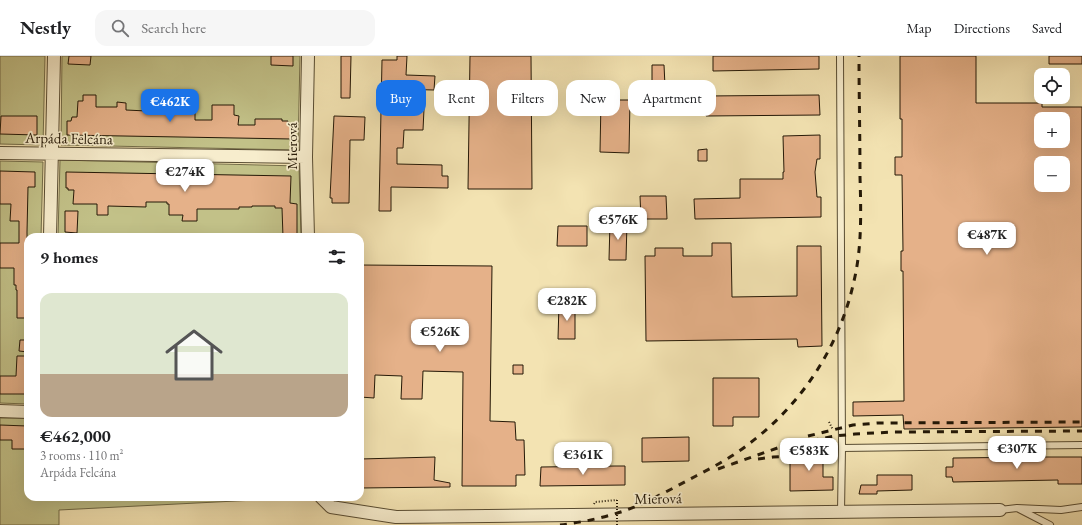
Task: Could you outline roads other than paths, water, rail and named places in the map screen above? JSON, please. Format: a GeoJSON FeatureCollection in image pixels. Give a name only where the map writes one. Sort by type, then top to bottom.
{"type":"FeatureCollection","features":[{"type":"Feature","properties":{"kind":"street"},"geometry":{"type":"LineString","coordinates":[[50,233],[54,56]]}},
{"type":"Feature","properties":{"kind":"street","name":"Mierová"},"geometry":{"type":"LineString","coordinates":[[308,56],[306,157],[308,233]]}},
{"type":"Feature","properties":{"kind":"street","name":"Arpáda Felcána"},"geometry":{"type":"LineString","coordinates":[[0,153],[306,157]]}},
{"type":"Feature","properties":{"kind":"street"},"geometry":{"type":"LineString","coordinates":[[0,411],[24,412]]}},
{"type":"Feature","properties":{"kind":"street","name":"Mierová"},"geometry":{"type":"LineString","coordinates":[[325,501],[331,507],[396,517],[1000,510]]}},
{"type":"Feature","properties":{"kind":"lane"},"geometry":{"type":"LineString","coordinates":[[840,56],[841,512]]}},
{"type":"Feature","properties":{"kind":"lane"},"geometry":{"type":"LineString","coordinates":[[842,448],[1082,445]]}},
{"type":"Feature","properties":{"kind":"lane"},"geometry":{"type":"LineString","coordinates":[[1000,510],[1017,508],[1061,510],[1082,507]]}},
{"type":"Feature","properties":{"kind":"lane"},"geometry":{"type":"LineString","coordinates":[[1017,508],[1050,525]]}},
{"type":"Feature","properties":{"kind":"railway"},"geometry":{"type":"LineString","coordinates":[[560,525],[599,518],[637,506],[724,461],[744,448],[787,410],[817,371],[829,350],[848,305],[857,268],[861,216],[859,56]]}},
{"type":"Feature","properties":{"kind":"railway"},"geometry":{"type":"LineString","coordinates":[[808,436],[853,425],[878,423],[1082,422]]}},
{"type":"Feature","properties":{"kind":"railway"},"geometry":{"type":"LineString","coordinates":[[718,469],[783,446],[835,436],[893,432],[1082,431]]}},
{"type":"Feature","properties":{"kind":"railway"},"geometry":{"type":"LineString","coordinates":[[758,459],[821,455]]}}]}
